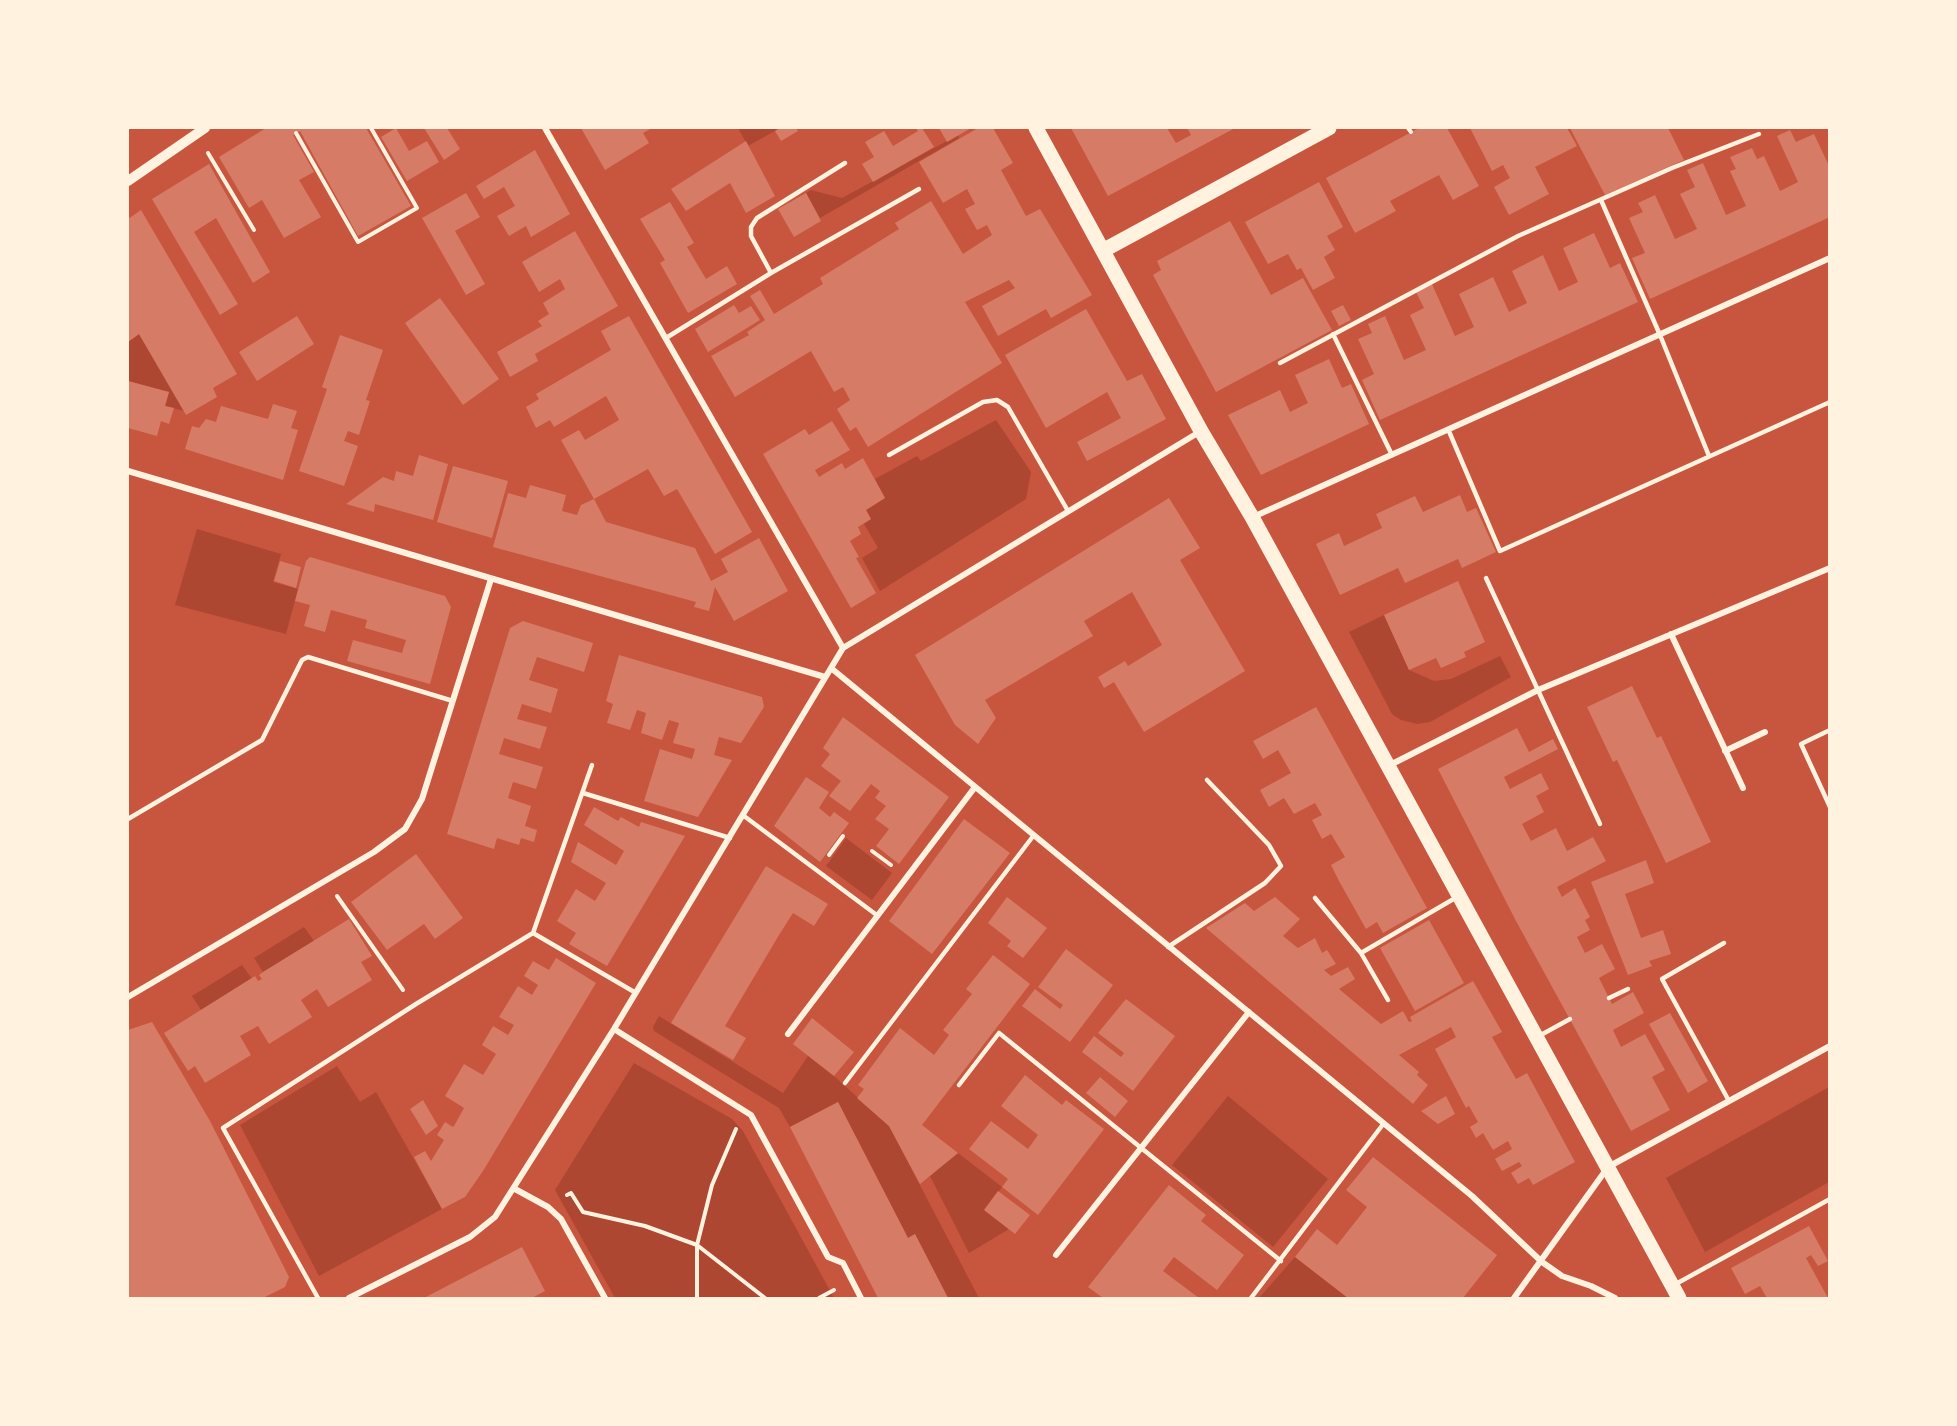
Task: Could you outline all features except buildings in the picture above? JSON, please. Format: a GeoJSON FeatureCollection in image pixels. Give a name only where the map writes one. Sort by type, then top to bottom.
{"type":"FeatureCollection","features":[{"type":"Feature","properties":{"kind":"main road"},"geometry":{"type":"LineString","coordinates":[[1036,128],[1201,431],[1252,517],[1386,767],[1675,1292]]}},
{"type":"Feature","properties":{"kind":"main road"},"geometry":{"type":"LineString","coordinates":[[1104,250],[1329,128]]}},
{"type":"Feature","properties":{"kind":"street"},"geometry":{"type":"LineString","coordinates":[[545,128],[843,648]]}},
{"type":"Feature","properties":{"kind":"street"},"geometry":{"type":"LineString","coordinates":[[128,181],[201,130]]}},
{"type":"Feature","properties":{"kind":"street"},"geometry":{"type":"LineString","coordinates":[[1252,517],[1830,258]]}},
{"type":"Feature","properties":{"kind":"street"},"geometry":{"type":"LineString","coordinates":[[349,1299],[470,1237],[495,1217],[515,1189],[731,838],[843,648],[1201,431]]}},
{"type":"Feature","properties":{"kind":"street"},"geometry":{"type":"LineString","coordinates":[[128,471],[825,677]]}},
{"type":"Feature","properties":{"kind":"street"},"geometry":{"type":"LineString","coordinates":[[1386,767],[1538,690],[1830,568]]}},
{"type":"Feature","properties":{"kind":"street"},"geometry":{"type":"LineString","coordinates":[[128,997],[374,852],[405,829],[422,799],[491,579]]}},
{"type":"Feature","properties":{"kind":"street"},"geometry":{"type":"LineString","coordinates":[[1671,634],[1743,789]]}},
{"type":"Feature","properties":{"kind":"street"},"geometry":{"type":"LineString","coordinates":[[831,668],[1472,1196],[1542,1262],[1562,1276],[1591,1286],[1615,1299]]}},
{"type":"Feature","properties":{"kind":"street"},"geometry":{"type":"LineString","coordinates":[[1725,751],[1765,732]]}},
{"type":"Feature","properties":{"kind":"street"},"geometry":{"type":"LineString","coordinates":[[788,1034],[975,787]]}},
{"type":"Feature","properties":{"kind":"street"},"geometry":{"type":"LineString","coordinates":[[1056,1255],[1250,1012]]}},
{"type":"Feature","properties":{"kind":"street"},"geometry":{"type":"LineString","coordinates":[[614,1029],[751,1115],[828,1257],[843,1263],[861,1299]]}},
{"type":"Feature","properties":{"kind":"street"},"geometry":{"type":"LineString","coordinates":[[1514,1299],[1608,1167],[1830,1046]]}},
{"type":"Feature","properties":{"kind":"street"},"geometry":{"type":"LineString","coordinates":[[515,1189],[548,1207],[561,1219],[605,1299]]}},
{"type":"Feature","properties":{"kind":"lane"},"geometry":{"type":"LineString","coordinates":[[1280,363],[1518,237],[1760,134]]}},
{"type":"Feature","properties":{"kind":"lane"},"geometry":{"type":"LineString","coordinates":[[771,273],[751,236],[751,227],[757,218],[845,164]]}},
{"type":"Feature","properties":{"kind":"lane"},"geometry":{"type":"LineString","coordinates":[[666,338],[771,273],[919,189]]}},
{"type":"Feature","properties":{"kind":"lane"},"geometry":{"type":"LineString","coordinates":[[1601,200],[1660,335],[1709,456]]}},
{"type":"Feature","properties":{"kind":"lane"},"geometry":{"type":"LineString","coordinates":[[1333,334],[1392,455]]}},
{"type":"Feature","properties":{"kind":"lane"},"geometry":{"type":"LineString","coordinates":[[889,455],[983,402],[997,400],[1008,407],[1068,511]]}},
{"type":"Feature","properties":{"kind":"lane"},"geometry":{"type":"LineString","coordinates":[[1448,429],[1500,551],[1830,402]]}},
{"type":"Feature","properties":{"kind":"lane"},"geometry":{"type":"LineString","coordinates":[[1486,578],[1600,824]]}},
{"type":"Feature","properties":{"kind":"lane"},"geometry":{"type":"LineString","coordinates":[[128,819],[262,740],[302,660],[308,657],[453,700]]}},
{"type":"Feature","properties":{"kind":"lane"},"geometry":{"type":"LineString","coordinates":[[1830,730],[1801,744],[1830,807]]}},
{"type":"Feature","properties":{"kind":"lane"},"geometry":{"type":"LineString","coordinates":[[318,1299],[223,1128],[533,933],[591,765]]}},
{"type":"Feature","properties":{"kind":"lane"},"geometry":{"type":"LineString","coordinates":[[1168,947],[1266,883],[1281,866],[1269,846],[1207,780]]}},
{"type":"Feature","properties":{"kind":"lane"},"geometry":{"type":"LineString","coordinates":[[583,793],[731,838]]}},
{"type":"Feature","properties":{"kind":"lane"},"geometry":{"type":"LineString","coordinates":[[744,816],[878,916]]}},
{"type":"Feature","properties":{"kind":"lane"},"geometry":{"type":"LineString","coordinates":[[845,1083],[1034,835]]}},
{"type":"Feature","properties":{"kind":"lane"},"geometry":{"type":"LineString","coordinates":[[1361,953],[1458,896]]}},
{"type":"Feature","properties":{"kind":"lane"},"geometry":{"type":"LineString","coordinates":[[1315,898],[1361,953],[1388,1000]]}},
{"type":"Feature","properties":{"kind":"lane"},"geometry":{"type":"LineString","coordinates":[[533,933],[636,993]]}},
{"type":"Feature","properties":{"kind":"lane"},"geometry":{"type":"LineString","coordinates":[[1724,943],[1662,979],[1729,1101]]}},
{"type":"Feature","properties":{"kind":"lane"},"geometry":{"type":"LineString","coordinates":[[1609,998],[1628,989]]}},
{"type":"Feature","properties":{"kind":"lane"},"geometry":{"type":"LineString","coordinates":[[1536,1038],[1570,1019]]}},
{"type":"Feature","properties":{"kind":"lane"},"geometry":{"type":"LineString","coordinates":[[959,1085],[999,1033],[1281,1261]]}},
{"type":"Feature","properties":{"kind":"lane"},"geometry":{"type":"LineString","coordinates":[[1251,1299],[1384,1123]]}},
{"type":"Feature","properties":{"kind":"lane"},"geometry":{"type":"LineString","coordinates":[[1675,1292],[1830,1199]]}},
{"type":"Feature","properties":{"kind":"path"},"geometry":{"type":"LineString","coordinates":[[296,133],[358,242],[417,208],[371,128]]}},
{"type":"Feature","properties":{"kind":"path"},"geometry":{"type":"LineString","coordinates":[[201,130],[254,230]]}},
{"type":"Feature","properties":{"kind":"path"},"geometry":{"type":"LineString","coordinates":[[326,880],[414,1006]]}},
{"type":"Feature","properties":{"kind":"path"},"geometry":{"type":"LineString","coordinates":[[697,1299],[698,1245],[712,1185],[735,1130],[751,1115]]}},
{"type":"Feature","properties":{"kind":"path"},"geometry":{"type":"LineString","coordinates":[[548,1207],[571,1193],[583,1212],[645,1226],[698,1245],[765,1299]]}},
{"type":"Feature","properties":{"kind":"shaded area"},"geometry":{"type":"Polygon","coordinates":[[[738,128],[780,128],[748,146],[738,128]]]}},
{"type":"Feature","properties":{"kind":"shaded area"},"geometry":{"type":"Polygon","coordinates":[[[958,135],[959,138],[820,218],[806,193],[811,190],[842,198],[958,135]]]}},
{"type":"Feature","properties":{"kind":"shaded area"},"geometry":{"type":"Polygon","coordinates":[[[139,334],[184,411],[165,406],[169,392],[128,381],[128,342],[139,334]]]}},
{"type":"Feature","properties":{"kind":"shaded area"},"geometry":{"type":"Polygon","coordinates":[[[996,420],[1031,472],[1026,499],[880,591],[862,558],[878,548],[864,524],[871,519],[866,510],[885,498],[875,479],[917,456],[921,461],[996,420]]]}},
{"type":"Feature","properties":{"kind":"shaded area"},"geometry":{"type":"Polygon","coordinates":[[[197,529],[281,554],[273,582],[298,589],[286,634],[175,605],[197,529]]]}},
{"type":"Feature","properties":{"kind":"shaded area"},"geometry":{"type":"Polygon","coordinates":[[[1384,615],[1409,670],[1434,681],[1451,679],[1500,656],[1511,677],[1430,722],[1417,724],[1401,720],[1392,714],[1349,632],[1384,615]]]}},
{"type":"Feature","properties":{"kind":"shaded area"},"geometry":{"type":"Polygon","coordinates":[[[846,838],[892,873],[872,900],[826,866],[846,838]]]}},
{"type":"Feature","properties":{"kind":"shaded area"},"geometry":{"type":"Polygon","coordinates":[[[304,927],[314,941],[263,972],[254,958],[304,927]]]}},
{"type":"Feature","properties":{"kind":"shaded area"},"geometry":{"type":"Polygon","coordinates":[[[242,965],[252,979],[201,1010],[192,996],[242,965]]]}},
{"type":"Feature","properties":{"kind":"shaded area"},"geometry":{"type":"Polygon","coordinates":[[[659,1016],[783,1093],[808,1056],[834,1076],[889,1126],[979,1298],[948,1298],[915,1234],[908,1238],[838,1102],[790,1127],[779,1108],[654,1031],[653,1027],[659,1016]]]}},
{"type":"Feature","properties":{"kind":"shaded area"},"geometry":{"type":"Polygon","coordinates":[[[634,1063],[732,1119],[743,1131],[834,1298],[615,1298],[555,1190],[634,1063]]]}},
{"type":"Feature","properties":{"kind":"shaded area"},"geometry":{"type":"Polygon","coordinates":[[[337,1066],[360,1102],[376,1092],[442,1209],[319,1276],[240,1125],[337,1066]]]}},
{"type":"Feature","properties":{"kind":"shaded area"},"geometry":{"type":"Polygon","coordinates":[[[1829,1087],[1829,1182],[1705,1252],[1666,1178],[1829,1087]]]}},
{"type":"Feature","properties":{"kind":"shaded area"},"geometry":{"type":"Polygon","coordinates":[[[1228,1096],[1328,1179],[1273,1247],[1172,1165],[1228,1096]]]}},
{"type":"Feature","properties":{"kind":"shaded area"},"geometry":{"type":"Polygon","coordinates":[[[958,1153],[1002,1187],[985,1210],[1009,1229],[969,1253],[930,1176],[958,1153]]]}},
{"type":"Feature","properties":{"kind":"shaded area"},"geometry":{"type":"Polygon","coordinates":[[[1295,1257],[1348,1298],[1259,1298],[1295,1257]]]}}]}
